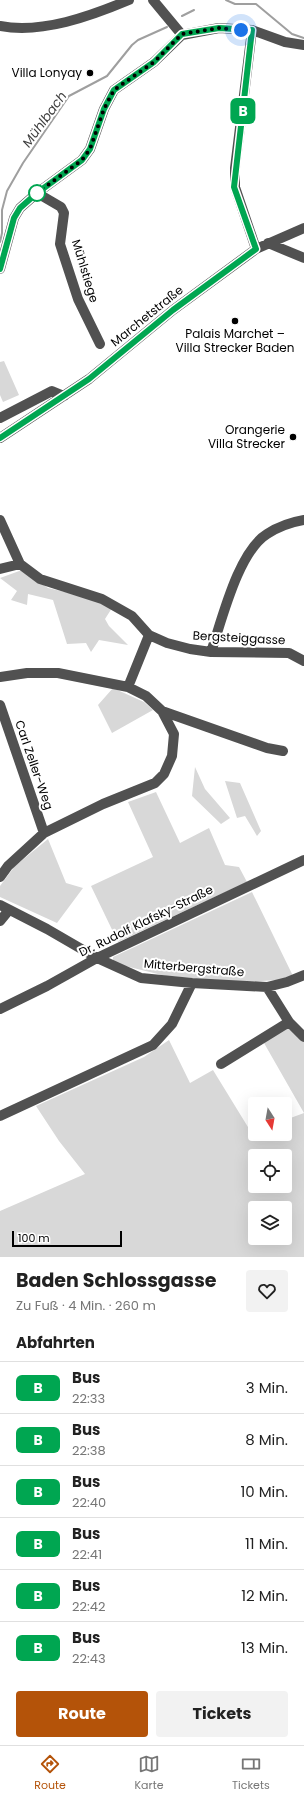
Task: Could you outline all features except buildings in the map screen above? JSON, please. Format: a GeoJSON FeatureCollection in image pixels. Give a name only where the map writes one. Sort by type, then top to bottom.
{"type":"FeatureCollection","features":[{"type":"Feature","properties":{"kind":"street"},"geometry":{"type":"LineString","coordinates":[[0,26],[44,26],[89,16],[129,0]]}},
{"type":"Feature","properties":{"kind":"street"},"geometry":{"type":"LineString","coordinates":[[153,0],[182,34]]}},
{"type":"Feature","properties":{"kind":"street"},"geometry":{"type":"LineString","coordinates":[[0,269],[14,218],[20,208],[37,193],[82,160],[90,149],[104,109],[114,90],[154,62],[182,34],[219,28],[252,30],[284,42],[304,45]]}},
{"type":"Feature","properties":{"kind":"street"},"geometry":{"type":"LineString","coordinates":[[252,30],[234,187],[256,249]]}},
{"type":"Feature","properties":{"kind":"street","name":"Mühlstiege"},"geometry":{"type":"LineString","coordinates":[[37,193],[61,207],[64,213],[60,244],[78,299],[100,344]]}},
{"type":"Feature","properties":{"kind":"street","name":"Marchetstraße"},"geometry":{"type":"LineString","coordinates":[[0,438],[109,364],[173,310],[256,249],[304,228]]}},
{"type":"Feature","properties":{"kind":"street"},"geometry":{"type":"LineString","coordinates":[[268,243],[304,258]]}},
{"type":"Feature","properties":{"kind":"street"},"geometry":{"type":"LineString","coordinates":[[0,418],[52,391],[64,396]]}},
{"type":"Feature","properties":{"kind":"street","name":"Bergsteiggasse"},"geometry":{"type":"LineString","coordinates":[[0,520],[20,564],[40,579],[102,599],[132,616],[149,635],[167,643],[190,650],[211,652],[289,653],[304,660]]}},
{"type":"Feature","properties":{"kind":"street"},"geometry":{"type":"LineString","coordinates":[[211,652],[237,578],[249,552],[266,534],[292,522],[304,520]]}},
{"type":"Feature","properties":{"kind":"street"},"geometry":{"type":"LineString","coordinates":[[0,569],[20,564]]}},
{"type":"Feature","properties":{"kind":"street"},"geometry":{"type":"LineString","coordinates":[[128,687],[149,635]]}},
{"type":"Feature","properties":{"kind":"street"},"geometry":{"type":"LineString","coordinates":[[0,678],[27,674],[58,673],[128,687],[146,696],[162,711],[174,734],[172,756],[164,774],[155,783],[103,804],[44,833],[8,866],[0,877]]}},
{"type":"Feature","properties":{"kind":"street","name":"Carl Zeller-Weg"},"geometry":{"type":"LineString","coordinates":[[0,704],[44,833]]}},
{"type":"Feature","properties":{"kind":"street"},"geometry":{"type":"LineString","coordinates":[[162,711],[259,746],[283,752]]}},
{"type":"Feature","properties":{"kind":"street","name":"Dr. Rudolf Klafsky-Straße"},"geometry":{"type":"LineString","coordinates":[[0,1009],[47,986],[97,958],[304,860]]}},
{"type":"Feature","properties":{"kind":"street"},"geometry":{"type":"LineString","coordinates":[[0,921],[5,908]]}},
{"type":"Feature","properties":{"kind":"street","name":"Mitterbergstraße"},"geometry":{"type":"LineString","coordinates":[[5,908],[97,958],[141,978],[192,983],[267,987],[287,982],[304,975]]}},
{"type":"Feature","properties":{"kind":"street"},"geometry":{"type":"LineString","coordinates":[[0,1116],[153,1045],[172,1024],[192,983]]}},
{"type":"Feature","properties":{"kind":"street"},"geometry":{"type":"LineString","coordinates":[[267,987],[289,1022],[304,1037]]}},
{"type":"Feature","properties":{"kind":"street"},"geometry":{"type":"LineString","coordinates":[[221,1064],[289,1022]]}},
{"type":"Feature","properties":{"kind":"shaded area"},"geometry":{"type":"Polygon","coordinates":[[[4,361],[19,395],[3,402],[0,395],[0,362],[4,361]]]}},
{"type":"Feature","properties":{"kind":"shaded area"},"geometry":{"type":"Polygon","coordinates":[[[22,570],[48,588],[99,600],[112,608],[105,619],[109,626],[128,645],[99,640],[91,652],[86,643],[67,644],[53,600],[28,594],[27,605],[11,600],[17,591],[0,578],[22,570]]]}},
{"type":"Feature","properties":{"kind":"shaded area"},"geometry":{"type":"Polygon","coordinates":[[[113,688],[144,702],[153,710],[112,733],[98,705],[113,688]]]}},
{"type":"Feature","properties":{"kind":"shaded area"},"geometry":{"type":"Polygon","coordinates":[[[195,767],[205,789],[230,818],[221,824],[192,796],[195,767]]]}},
{"type":"Feature","properties":{"kind":"shaded area"},"geometry":{"type":"Polygon","coordinates":[[[225,781],[240,783],[261,831],[257,836],[245,816],[237,818],[225,781]]]}},
{"type":"Feature","properties":{"kind":"shaded area"},"geometry":{"type":"Polygon","coordinates":[[[156,792],[180,843],[209,828],[225,865],[239,867],[247,882],[118,942],[91,886],[153,857],[128,802],[156,792]]]}},
{"type":"Feature","properties":{"kind":"shaded area"},"geometry":{"type":"Polygon","coordinates":[[[48,839],[66,883],[83,888],[57,923],[0,897],[0,886],[15,866],[48,839]]]}},
{"type":"Feature","properties":{"kind":"shaded area"},"geometry":{"type":"Polygon","coordinates":[[[252,892],[293,976],[278,980],[245,982],[166,976],[113,963],[113,957],[252,892]]]}},
{"type":"Feature","properties":{"kind":"shaded area"},"geometry":{"type":"Polygon","coordinates":[[[285,1027],[304,1037],[304,1113],[264,1043],[285,1027]]]}},
{"type":"Feature","properties":{"kind":"shaded area"},"geometry":{"type":"Polygon","coordinates":[[[169,1040],[190,1083],[213,1070],[248,1127],[248,1141],[292,1141],[292,1117],[304,1113],[304,1257],[0,1257],[0,1211],[85,1174],[59,1141],[36,1106],[144,1057],[169,1040]]]}},
{"type":"Feature","properties":{"kind":"waterway","name":"Mühlbach"},"geometry":{"type":"LineString","coordinates":[[226,0],[235,4],[256,4],[292,34],[304,38]]}},
{"type":"Feature","properties":{"kind":"waterway","name":"Mühlbach"},"geometry":{"type":"LineString","coordinates":[[182,16],[194,10]]}},
{"type":"Feature","properties":{"kind":"waterway","name":"Mühlbach"},"geometry":{"type":"LineString","coordinates":[[0,242],[2,233],[2,210],[7,191],[23,163],[69,96],[107,76],[132,45],[138,40],[167,27]]}},
{"type":"Feature","properties":{"kind":"bus line","name":"B"},"geometry":{"type":"LineString","coordinates":[[0,269],[14,218],[20,208],[37,193],[82,160],[90,149],[104,109],[114,90],[154,62],[182,34],[219,28],[252,30],[234,187],[256,249],[173,310],[89,379],[0,438]]}},
{"type":"Feature","properties":{"kind":"place","name":"Villa Lonyay"},"geometry":{"type":"Point","coordinates":[90,73]}},
{"type":"Feature","properties":{"kind":"place","name":"Palais Marchet – Villa Strecker Baden"},"geometry":{"type":"Point","coordinates":[235,321]}},
{"type":"Feature","properties":{"kind":"place","name":"Orangerie Villa Strecker"},"geometry":{"type":"Point","coordinates":[293,437]}},
{"type":"Feature","properties":{"kind":"route"},"geometry":{"type":"LineString","coordinates":[[37,193],[82,160],[90,149],[104,109],[114,90],[154,62],[182,34],[219,28],[241,30]]}}]}
